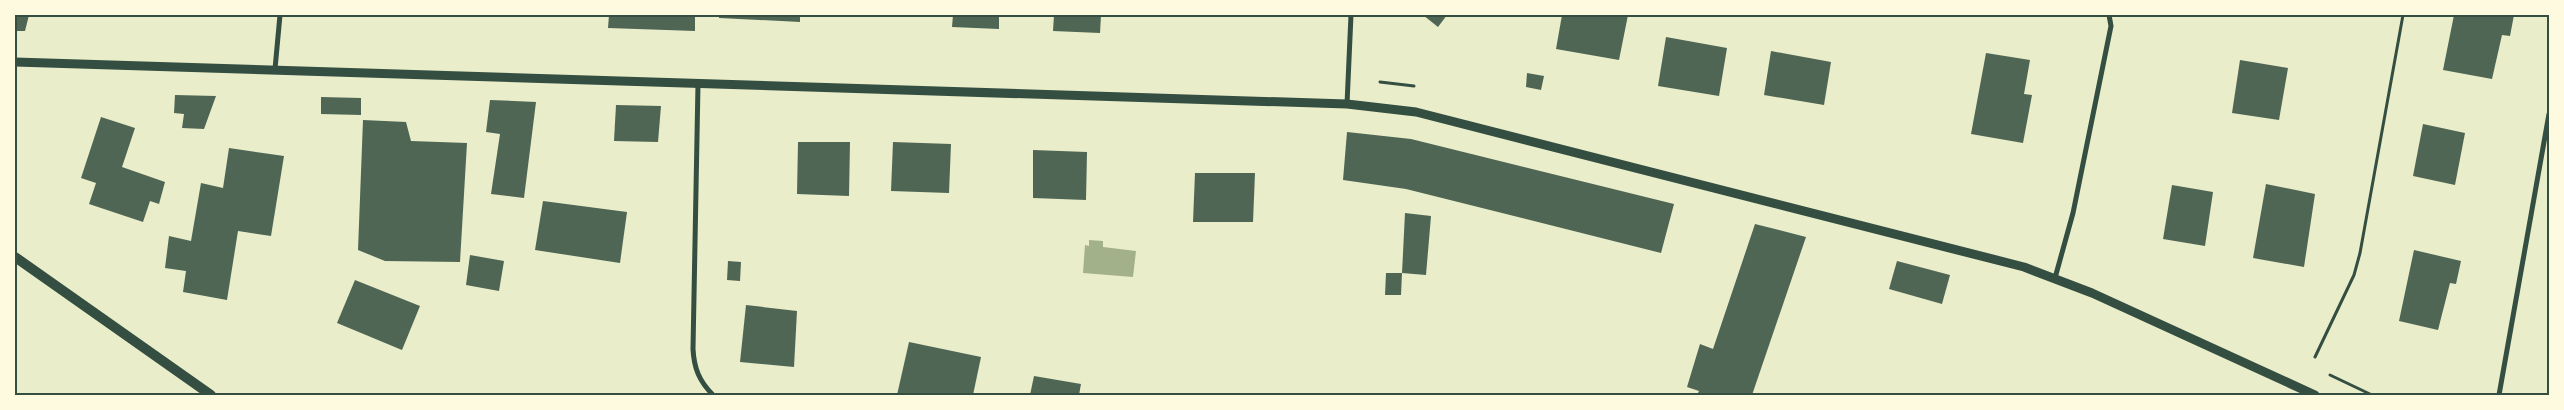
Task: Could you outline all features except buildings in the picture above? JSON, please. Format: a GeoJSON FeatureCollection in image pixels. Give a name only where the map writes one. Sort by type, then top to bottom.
{"type":"FeatureCollection","features":[{"type":"Feature","properties":{"kind":"main road"},"geometry":{"type":"LineString","coordinates":[[15,257],[212,395]]}},
{"type":"Feature","properties":{"kind":"street"},"geometry":{"type":"LineString","coordinates":[[275,69],[280,15]]}},
{"type":"Feature","properties":{"kind":"street"},"geometry":{"type":"LineString","coordinates":[[1347,104],[1351,15]]}},
{"type":"Feature","properties":{"kind":"street"},"geometry":{"type":"LineString","coordinates":[[2055,278],[2075,203],[2111,26],[2109,15]]}},
{"type":"Feature","properties":{"kind":"street"},"geometry":{"type":"LineString","coordinates":[[15,62],[1347,104],[1416,112],[1990,257],[2055,278],[2315,395]]}},
{"type":"Feature","properties":{"kind":"street"},"geometry":{"type":"LineString","coordinates":[[698,84],[692,349],[694,366],[703,385],[713,395]]}},
{"type":"Feature","properties":{"kind":"street"},"geometry":{"type":"LineString","coordinates":[[2499,395],[2549,114]]}},
{"type":"Feature","properties":{"kind":"path"},"geometry":{"type":"LineString","coordinates":[[2315,357],[2354,275],[2360,253],[2403,15]]}},
{"type":"Feature","properties":{"kind":"path"},"geometry":{"type":"LineString","coordinates":[[1347,81],[1400,83],[1422,89]]}},
{"type":"Feature","properties":{"kind":"path"},"geometry":{"type":"LineString","coordinates":[[2328,374],[2372,395]]}},
{"type":"Feature","properties":{"kind":"shaded area"},"geometry":{"type":"Polygon","coordinates":[[[1089,240],[1103,241],[1103,247],[1136,251],[1133,277],[1083,273],[1085,245],[1089,246],[1089,240]]]}}]}
